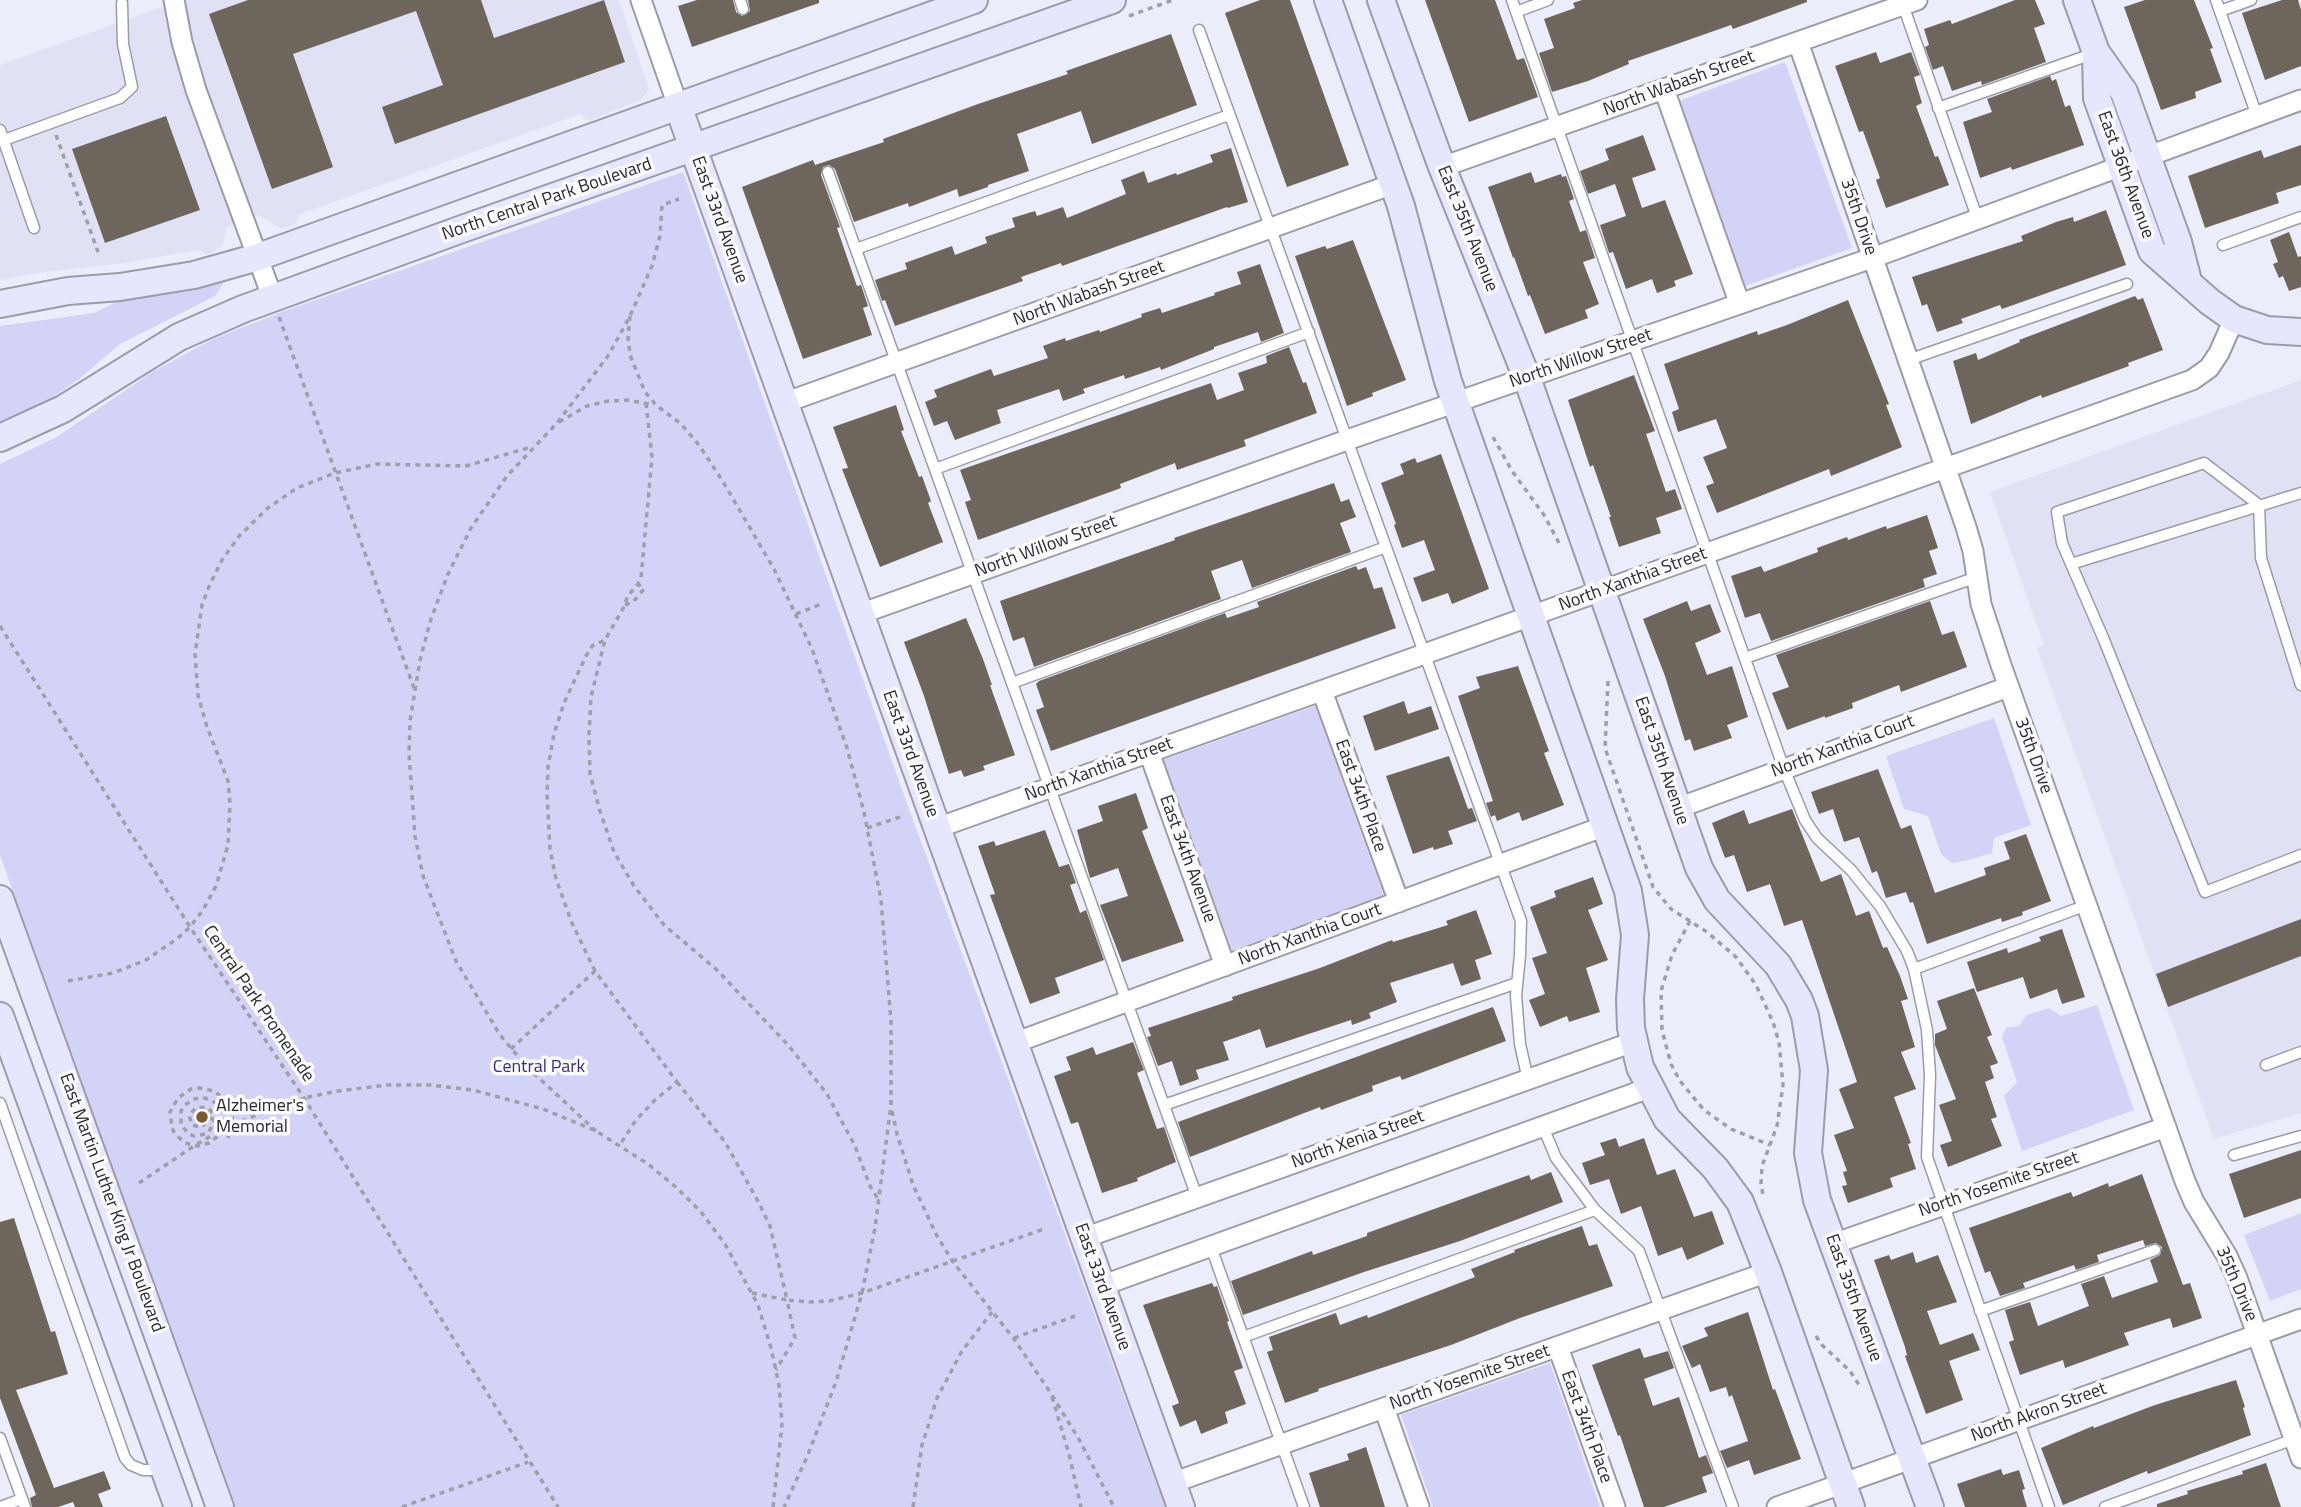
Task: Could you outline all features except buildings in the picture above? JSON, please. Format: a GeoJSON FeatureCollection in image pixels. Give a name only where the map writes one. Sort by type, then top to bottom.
{"type":"FeatureCollection","features":[{"type":"Feature","properties":{"kind":"street"},"geometry":{"type":"LineString","coordinates":[[174,0],[182,42],[196,90],[273,299]]}},
{"type":"Feature","properties":{"kind":"street","name":"East 33rd Avenue"},"geometry":{"type":"LineString","coordinates":[[641,0],[1177,1495]]}},
{"type":"Feature","properties":{"kind":"street"},"geometry":{"type":"LineString","coordinates":[[0,304],[68,291],[120,288],[194,275],[258,257],[974,0]]}},
{"type":"Feature","properties":{"kind":"street"},"geometry":{"type":"LineString","coordinates":[[1328,0],[1394,184],[1456,404],[1628,891],[1635,935],[1630,999],[1633,1042],[1640,1067],[1667,1119],[1715,1168],[1735,1194],[1768,1272],[1847,1495]]}},
{"type":"Feature","properties":{"kind":"street","name":"East 35th Avenue"},"geometry":{"type":"LineString","coordinates":[[1381,0],[1442,167],[1527,378],[1707,884],[1727,913],[1778,965],[1799,1000],[1805,1016],[1814,1070],[1808,1137],[1810,1173],[1816,1200],[1930,1507]]}},
{"type":"Feature","properties":{"kind":"street","name":"East 36th Avenue"},"geometry":{"type":"LineString","coordinates":[[2077,0],[2096,52],[2124,92],[2178,242],[2188,281]]}},
{"type":"Feature","properties":{"kind":"street","name":"North Wabash Street"},"geometry":{"type":"LineString","coordinates":[[1442,167],[1910,2]]}},
{"type":"Feature","properties":{"kind":"street","name":"North Central Park Boulevard"},"geometry":{"type":"LineString","coordinates":[[0,438],[63,409],[179,337],[273,299],[462,229],[694,149],[1117,9]]}},
{"type":"Feature","properties":{"kind":"street","name":"35th Drive"},"geometry":{"type":"LineString","coordinates":[[1798,42],[1966,527],[1987,627],[2008,687],[2194,1202],[2227,1256],[2298,1438],[2301,1458]]}},
{"type":"Feature","properties":{"kind":"street","name":"East 36th Avenue"},"geometry":{"type":"LineString","coordinates":[[2096,52],[2097,98],[2152,251],[2210,302],[2234,319]]}},
{"type":"Feature","properties":{"kind":"street"},"geometry":{"type":"LineString","coordinates":[[1664,89],[1739,302]]}},
{"type":"Feature","properties":{"kind":"street","name":"North Willow Street"},"geometry":{"type":"LineString","coordinates":[[860,614],[1739,302],[1872,258],[2301,100]]}},
{"type":"Feature","properties":{"kind":"street","name":"North Wabash Street"},"geometry":{"type":"LineString","coordinates":[[784,403],[1394,184]]}},
{"type":"Feature","properties":{"kind":"street"},"geometry":{"type":"LineString","coordinates":[[2234,319],[2267,330],[2301,332]]}},
{"type":"Feature","properties":{"kind":"street","name":"North Xanthia Street"},"geometry":{"type":"LineString","coordinates":[[937,828],[2192,380],[2209,368],[2234,319]]}},
{"type":"Feature","properties":{"kind":"street","name":"North Xanthia Court"},"geometry":{"type":"LineString","coordinates":[[1678,808],[2008,687]]}},
{"type":"Feature","properties":{"kind":"street","name":"East 34th Place"},"geometry":{"type":"LineString","coordinates":[[1322,691],[1399,902]]}},
{"type":"Feature","properties":{"kind":"street","name":"East 34th Avenue"},"geometry":{"type":"LineString","coordinates":[[1149,752],[1225,966]]}},
{"type":"Feature","properties":{"kind":"street","name":"North Xanthia Court"},"geometry":{"type":"LineString","coordinates":[[1014,1043],[1605,826]]}},
{"type":"Feature","properties":{"kind":"street","name":"East Martin Luther King Jr Boulevard"},"geometry":{"type":"LineString","coordinates":[[0,899],[4,926],[220,1507]]}},
{"type":"Feature","properties":{"kind":"street"},"geometry":{"type":"LineString","coordinates":[[0,1020],[178,1507]]}},
{"type":"Feature","properties":{"kind":"street","name":"North Xenia Street"},"geometry":{"type":"LineString","coordinates":[[1084,1238],[1633,1042]]}},
{"type":"Feature","properties":{"kind":"street"},"geometry":{"type":"LineString","coordinates":[[1101,1286],[1649,1088]]}},
{"type":"Feature","properties":{"kind":"street","name":"North Yosemite Street"},"geometry":{"type":"LineString","coordinates":[[1833,1244],[2166,1126]]}},
{"type":"Feature","properties":{"kind":"street","name":"North Yosemite Street"},"geometry":{"type":"LineString","coordinates":[[1177,1495],[1282,1444],[1768,1272]]}},
{"type":"Feature","properties":{"kind":"street","name":"North Akron Street"},"geometry":{"type":"LineString","coordinates":[[1777,1507],[1847,1495],[1913,1458],[2301,1319]]}},
{"type":"Feature","properties":{"kind":"street","name":"East 34th Place"},"geometry":{"type":"LineString","coordinates":[[1558,1347],[1615,1507]]}},
{"type":"Feature","properties":{"kind":"street"},"geometry":{"type":"LineString","coordinates":[[1384,1408],[1419,1507]]}},
{"type":"Feature","properties":{"kind":"lane"},"geometry":{"type":"LineString","coordinates":[[1512,0],[1784,769],[1805,820],[1880,906],[1907,951],[1914,969],[1927,1030],[1930,1075],[1927,1157],[2049,1507]]}},
{"type":"Feature","properties":{"kind":"lane"},"geometry":{"type":"LineString","coordinates":[[1516,12],[1549,0]]}},
{"type":"Feature","properties":{"kind":"lane"},"geometry":{"type":"LineString","coordinates":[[2216,0],[2257,116]]}},
{"type":"Feature","properties":{"kind":"lane"},"geometry":{"type":"LineString","coordinates":[[2220,11],[2251,0]]}},
{"type":"Feature","properties":{"kind":"lane"},"geometry":{"type":"LineString","coordinates":[[1910,2],[1938,108],[1978,220]]}},
{"type":"Feature","properties":{"kind":"lane"},"geometry":{"type":"LineString","coordinates":[[34,228],[2,135],[52,123],[120,98],[132,87],[123,44],[122,3]]}},
{"type":"Feature","properties":{"kind":"lane"},"geometry":{"type":"LineString","coordinates":[[1199,30],[1521,921],[1516,996],[1520,1044],[1528,1080]]}},
{"type":"Feature","properties":{"kind":"lane"},"geometry":{"type":"LineString","coordinates":[[1938,108],[2096,52]]}},
{"type":"Feature","properties":{"kind":"lane"},"geometry":{"type":"LineString","coordinates":[[856,249],[1229,115]]}},
{"type":"Feature","properties":{"kind":"lane"},"geometry":{"type":"LineString","coordinates":[[828,172],[1197,1198]]}},
{"type":"Feature","properties":{"kind":"lane"},"geometry":{"type":"LineString","coordinates":[[2223,245],[2301,217]]}},
{"type":"Feature","properties":{"kind":"lane"},"geometry":{"type":"LineString","coordinates":[[1908,360],[2127,285]]}},
{"type":"Feature","properties":{"kind":"lane"},"geometry":{"type":"LineString","coordinates":[[935,469],[1309,332]]}},
{"type":"Feature","properties":{"kind":"lane"},"geometry":{"type":"LineString","coordinates":[[2301,685],[2262,558],[2259,505],[2204,463],[2057,512],[2062,543],[2205,892],[2301,855]]}},
{"type":"Feature","properties":{"kind":"lane"},"geometry":{"type":"LineString","coordinates":[[2071,564],[2301,493]]}},
{"type":"Feature","properties":{"kind":"lane"},"geometry":{"type":"LineString","coordinates":[[1012,683],[1386,547]]}},
{"type":"Feature","properties":{"kind":"lane"},"geometry":{"type":"LineString","coordinates":[[1745,658],[1977,577]]}},
{"type":"Feature","properties":{"kind":"lane"},"geometry":{"type":"LineString","coordinates":[[1914,969],[2087,905]]}},
{"type":"Feature","properties":{"kind":"lane"},"geometry":{"type":"LineString","coordinates":[[1164,1105],[1517,983]]}},
{"type":"Feature","properties":{"kind":"lane"},"geometry":{"type":"LineString","coordinates":[[2266,1065],[2301,1052]]}},
{"type":"Feature","properties":{"kind":"lane"},"geometry":{"type":"LineString","coordinates":[[0,1103],[125,1458],[131,1465],[143,1470],[165,1470]]}},
{"type":"Feature","properties":{"kind":"lane"},"geometry":{"type":"LineString","coordinates":[[1543,1127],[1556,1158],[1595,1210],[1639,1251],[1733,1507]]}},
{"type":"Feature","properties":{"kind":"lane"},"geometry":{"type":"LineString","coordinates":[[2234,1155],[2301,1136]]}},
{"type":"Feature","properties":{"kind":"lane"},"geometry":{"type":"LineString","coordinates":[[1243,1337],[1595,1210]]}},
{"type":"Feature","properties":{"kind":"lane"},"geometry":{"type":"LineString","coordinates":[[1211,1247],[1304,1507]]}},
{"type":"Feature","properties":{"kind":"lane"},"geometry":{"type":"LineString","coordinates":[[1980,1311],[2154,1250]]}},
{"type":"Feature","properties":{"kind":"lane"},"geometry":{"type":"LineString","coordinates":[[0,1438],[23,1503],[0,1507]]}},
{"type":"Feature","properties":{"kind":"lane"},"geometry":{"type":"LineString","coordinates":[[2105,1507],[2298,1438]]}},
{"type":"Feature","properties":{"kind":"path"},"geometry":{"type":"LineString","coordinates":[[1117,9],[1173,0]]}},
{"type":"Feature","properties":{"kind":"path"},"geometry":{"type":"LineString","coordinates":[[52,123],[98,252]]}},
{"type":"Feature","properties":{"kind":"path"},"geometry":{"type":"LineString","coordinates":[[679,199],[662,205],[660,236],[652,266],[630,316],[608,356],[557,423],[506,476],[471,528],[448,573],[431,619],[415,690],[410,721],[409,767],[415,836],[423,876],[456,961],[475,997],[511,1049],[543,1083],[596,1131],[648,1164],[701,1212],[725,1244],[752,1293],[771,1348],[779,1385],[782,1423],[773,1507]]}},
{"type":"Feature","properties":{"kind":"path"},"geometry":{"type":"LineString","coordinates":[[273,299],[415,690]]}},
{"type":"Feature","properties":{"kind":"path"},"geometry":{"type":"LineString","coordinates":[[630,316],[630,355],[645,392],[656,405],[681,424],[699,445],[768,558],[796,614],[847,748],[881,900],[891,1021],[891,1105],[879,1200],[862,1293],[836,1382],[784,1507]]}},
{"type":"Feature","properties":{"kind":"path"},"geometry":{"type":"LineString","coordinates":[[557,423],[587,406],[608,401],[656,405]]}},
{"type":"Feature","properties":{"kind":"path"},"geometry":{"type":"LineString","coordinates":[[646,403],[652,457],[638,584],[626,597],[625,605],[605,640],[591,696],[590,774],[614,852],[634,886],[664,925],[717,971],[789,1046],[827,1094],[855,1146],[870,1186],[879,1200]]}},
{"type":"Feature","properties":{"kind":"path"},"geometry":{"type":"LineString","coordinates":[[1491,431],[1512,471],[1544,515],[1561,547]]}},
{"type":"Feature","properties":{"kind":"path"},"geometry":{"type":"LineString","coordinates":[[68,981],[113,973],[146,960],[190,927],[216,886],[228,845],[228,781],[207,727],[195,677],[197,631],[202,605],[222,560],[251,523],[297,488],[335,473],[377,464],[466,466],[532,447]]}},
{"type":"Feature","properties":{"kind":"path"},"geometry":{"type":"LineString","coordinates":[[625,605],[633,602],[644,589],[638,584]]}},
{"type":"Feature","properties":{"kind":"path"},"geometry":{"type":"LineString","coordinates":[[796,614],[824,603]]}},
{"type":"Feature","properties":{"kind":"path","name":"Central Park Promenade"},"geometry":{"type":"LineString","coordinates":[[0,626],[190,927],[304,1098],[558,1507]]}},
{"type":"Feature","properties":{"kind":"path"},"geometry":{"type":"LineString","coordinates":[[605,640],[592,646],[564,702],[550,756],[547,794],[550,849],[556,879],[572,923],[595,971],[725,1142],[770,1226],[795,1338],[776,1370]]}},
{"type":"Feature","properties":{"kind":"path"},"geometry":{"type":"LineString","coordinates":[[1608,678],[1604,738],[1608,760],[1653,887],[1664,903],[1724,945],[1748,973],[1766,1003],[1773,1022],[1779,1042],[1783,1085],[1781,1106],[1761,1175],[1765,1200]]}},
{"type":"Feature","properties":{"kind":"path"},"geometry":{"type":"LineString","coordinates":[[867,828],[900,817]]}},
{"type":"Feature","properties":{"kind":"path"},"geometry":{"type":"LineString","coordinates":[[1690,921],[1672,955],[1661,991],[1662,1030],[1671,1064],[1680,1081],[1704,1110],[1731,1129],[1770,1145]]}},
{"type":"Feature","properties":{"kind":"path"},"geometry":{"type":"LineString","coordinates":[[511,1049],[595,971]]}},
{"type":"Feature","properties":{"kind":"path"},"geometry":{"type":"LineString","coordinates":[[619,1146],[636,1120],[677,1082]]}},
{"type":"Feature","properties":{"kind":"path"},"geometry":{"type":"LineString","coordinates":[[139,1183],[207,1136],[232,1125],[304,1098],[387,1085],[473,1090],[543,1109],[596,1131]]}},
{"type":"Feature","properties":{"kind":"path"},"geometry":{"type":"LineString","coordinates":[[207,1136],[189,1134],[181,1125],[181,1111],[187,1102],[205,1098],[216,1103],[222,1115],[220,1131],[214,1140],[194,1146],[175,1135],[170,1119],[173,1105],[184,1093],[200,1088],[220,1094],[230,1107],[232,1125],[228,1138]]}},
{"type":"Feature","properties":{"kind":"path"},"geometry":{"type":"LineString","coordinates":[[891,1105],[897,1135],[913,1185],[937,1236],[953,1262],[1014,1339],[1050,1392],[1080,1441],[1114,1507]]}},
{"type":"Feature","properties":{"kind":"path"},"geometry":{"type":"LineString","coordinates":[[207,1136],[214,1118],[210,1110],[206,1107],[196,1108],[189,1115],[192,1125],[197,1127],[204,1125],[203,1118],[214,1118]]}},
{"type":"Feature","properties":{"kind":"path"},"geometry":{"type":"LineString","coordinates":[[752,1293],[787,1300],[829,1301],[862,1293],[1044,1229]]}},
{"type":"Feature","properties":{"kind":"path"},"geometry":{"type":"LineString","coordinates":[[913,1507],[922,1445],[937,1398],[962,1351],[992,1312]]}},
{"type":"Feature","properties":{"kind":"path"},"geometry":{"type":"LineString","coordinates":[[1014,1339],[1075,1317]]}},
{"type":"Feature","properties":{"kind":"path"},"geometry":{"type":"LineString","coordinates":[[1814,1333],[1822,1345],[1850,1371],[1864,1395]]}},
{"type":"Feature","properties":{"kind":"path"},"geometry":{"type":"LineString","coordinates":[[1050,1392],[1069,1454],[1081,1507]]}},
{"type":"Feature","properties":{"kind":"path"},"geometry":{"type":"LineString","coordinates":[[402,1507],[528,1462]]}},
{"type":"Feature","properties":{"kind":"shaded area"},"geometry":{"type":"Polygon","coordinates":[[[181,0],[619,0],[649,89],[642,99],[588,121],[580,114],[300,214],[296,224],[281,229],[259,215],[227,227],[223,245],[208,255],[198,250],[0,280],[0,65],[181,0]]]}},
{"type":"Feature","properties":{"kind":"shaded area"},"geometry":{"type":"Polygon","coordinates":[[[2301,380],[2301,1113],[2214,1139],[2037,648],[2044,645],[1990,492],[2301,380]]]}},
{"type":"Feature","properties":{"kind":"green space"},"geometry":{"type":"Polygon","coordinates":[[[1785,62],[1852,248],[1745,286],[1679,101],[1785,62]]]}},
{"type":"Feature","properties":{"kind":"green space","name":"Central Park"},"geometry":{"type":"Polygon","coordinates":[[[683,172],[905,798],[1165,1507],[232,1507],[0,855],[0,464],[55,438],[154,371],[211,340],[284,311],[683,172]]]}},
{"type":"Feature","properties":{"kind":"green space"},"geometry":{"type":"Polygon","coordinates":[[[227,278],[215,296],[120,344],[78,380],[50,399],[0,423],[0,326],[94,313],[118,301],[227,278]]]}},
{"type":"Feature","properties":{"kind":"green space"},"geometry":{"type":"Polygon","coordinates":[[[1315,706],[1384,896],[1232,950],[1163,760],[1315,706]]]}},
{"type":"Feature","properties":{"kind":"green space"},"geometry":{"type":"Polygon","coordinates":[[[1994,718],[2031,825],[1994,838],[1992,853],[1952,863],[1941,854],[1928,816],[1904,809],[1886,756],[1994,718]]]}},
{"type":"Feature","properties":{"kind":"green space"},"geometry":{"type":"Polygon","coordinates":[[[2097,1005],[2134,1110],[2022,1151],[2004,1096],[2017,1082],[2002,1037],[2006,1028],[2019,1026],[2027,1015],[2049,1008],[2061,1016],[2097,1005]]]}},
{"type":"Feature","properties":{"kind":"green space"},"geometry":{"type":"Polygon","coordinates":[[[2301,1213],[2301,1289],[2270,1301],[2244,1235],[2301,1213]]]}},
{"type":"Feature","properties":{"kind":"green space"},"geometry":{"type":"Polygon","coordinates":[[[1550,1363],[1600,1507],[1433,1507],[1401,1415],[1550,1363]]]}},
{"type":"Feature","properties":{"kind":"place","name":"Alzheimer's Memorial"},"geometry":{"type":"Point","coordinates":[202,1117]}}]}
